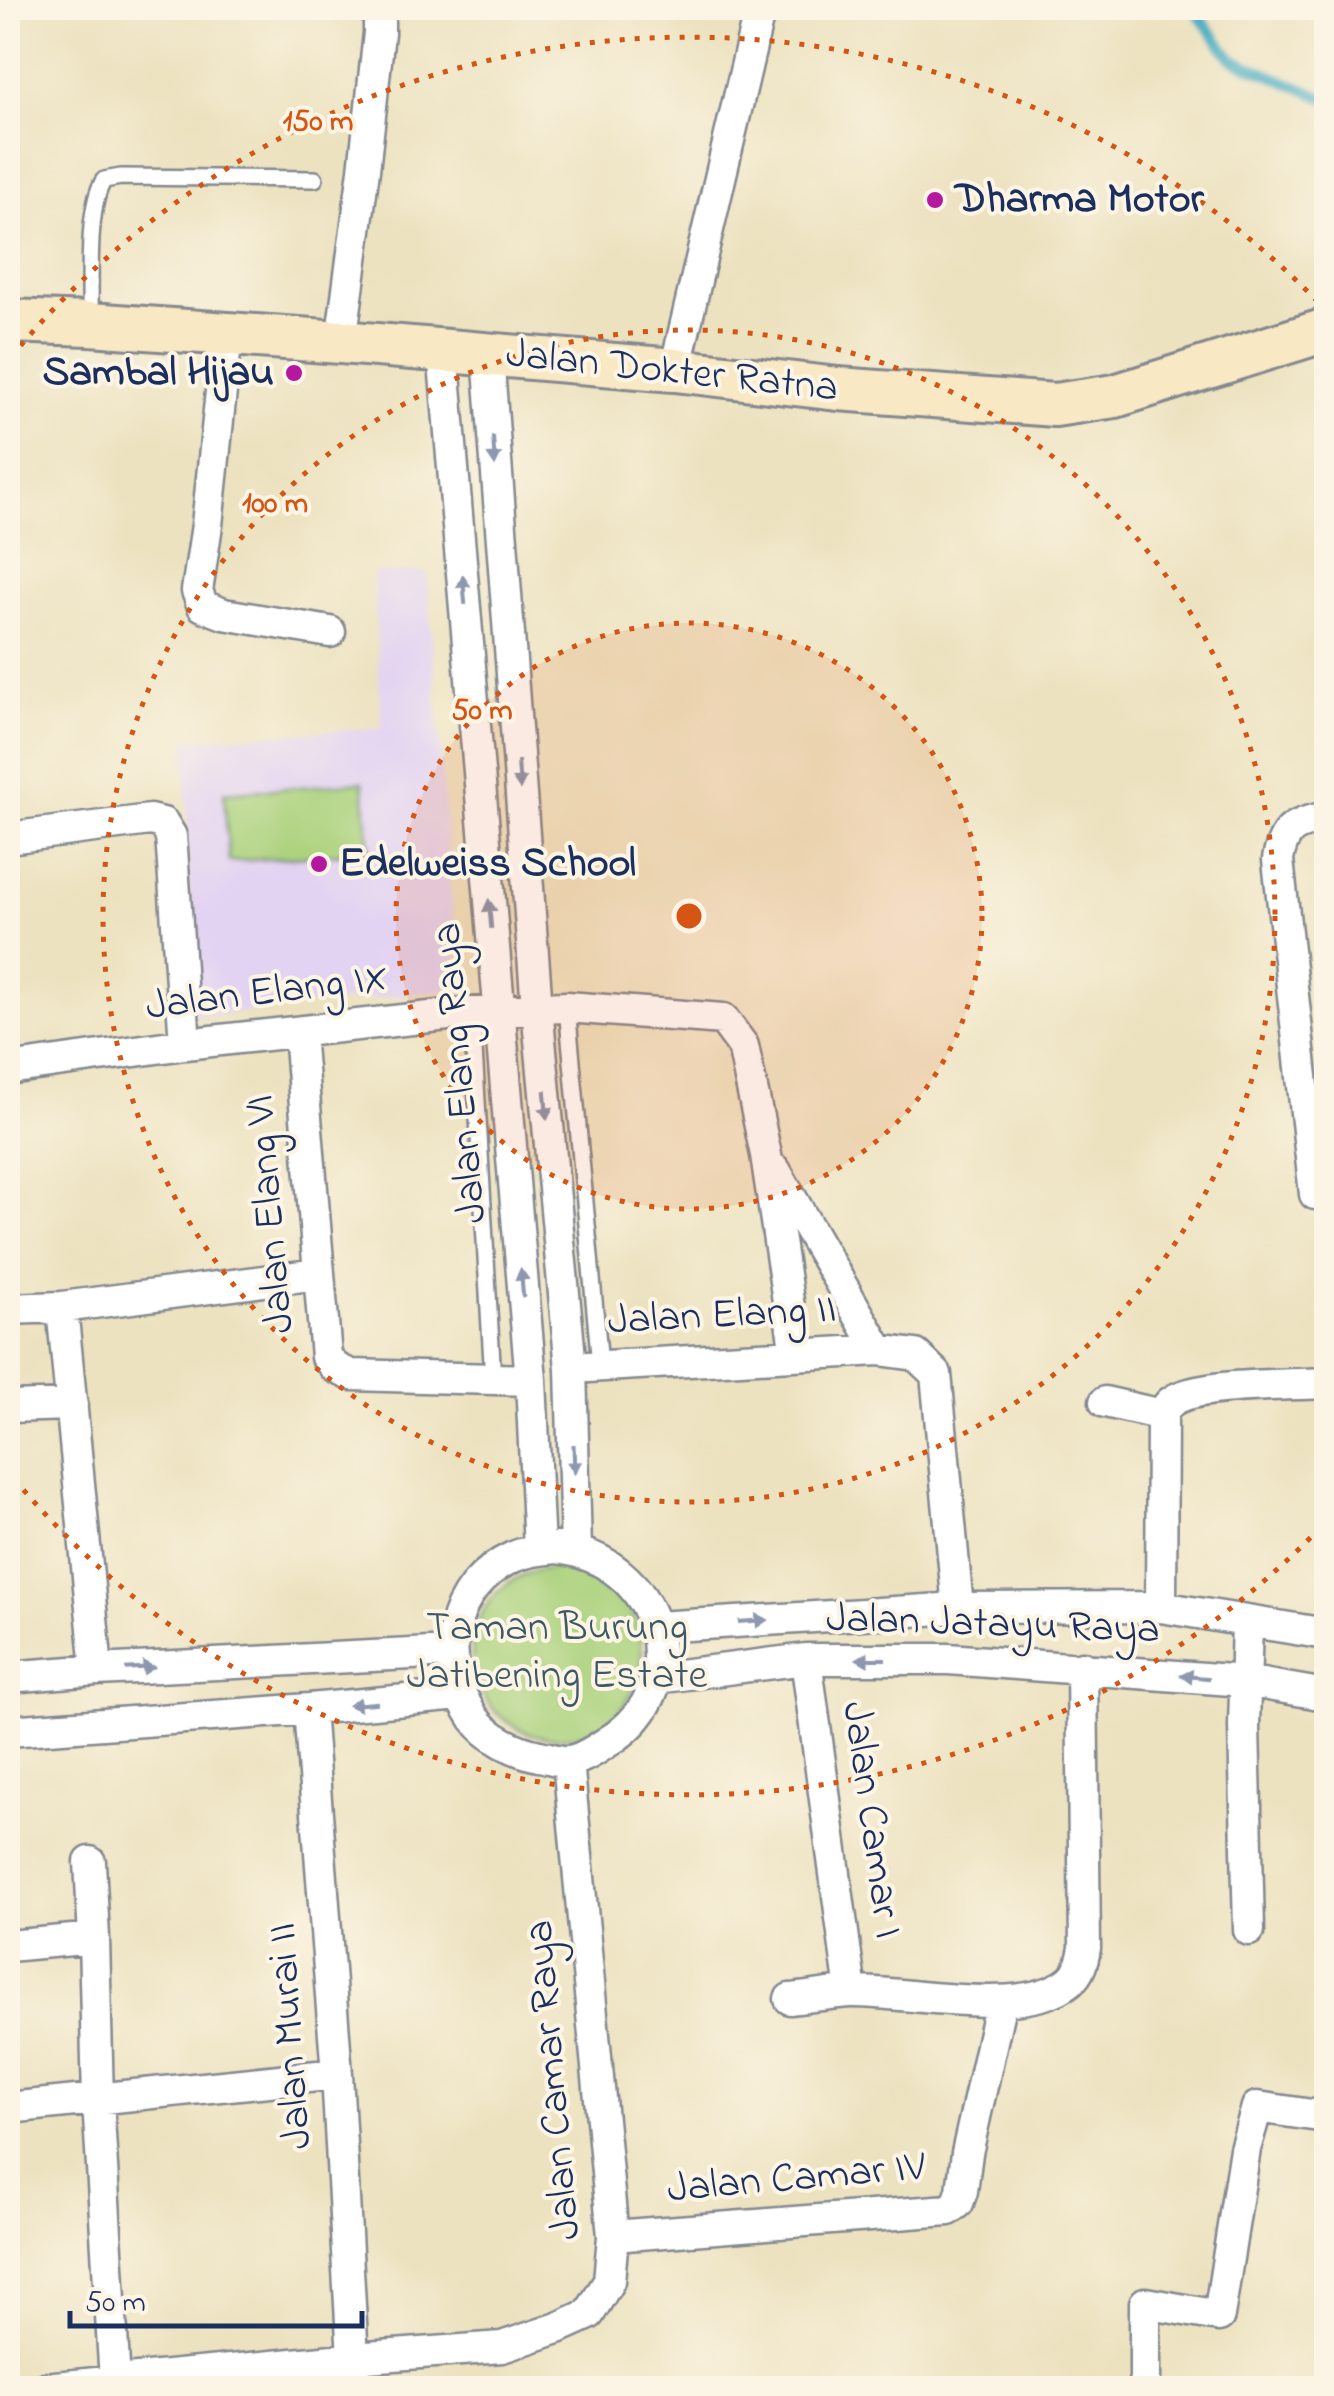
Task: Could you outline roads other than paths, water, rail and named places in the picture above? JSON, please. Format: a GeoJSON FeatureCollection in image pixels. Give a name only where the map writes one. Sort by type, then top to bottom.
{"type":"FeatureCollection","features":[{"type":"Feature","properties":{"kind":"street"},"geometry":{"type":"LineString","coordinates":[[342,342],[379,8]]}},
{"type":"Feature","properties":{"kind":"street"},"geometry":{"type":"LineString","coordinates":[[674,370],[760,8]]}},
{"type":"Feature","properties":{"kind":"street","name":"Jalan Dokter Ratna"},"geometry":{"type":"LineString","coordinates":[[8,321],[342,342],[674,370],[838,389],[1055,404],[1114,396],[1326,330]]}},
{"type":"Feature","properties":{"kind":"street"},"geometry":{"type":"LineString","coordinates":[[227,334],[197,591],[204,606],[224,614],[330,632]]}},
{"type":"Feature","properties":{"kind":"street","name":"Jalan Elang Raya"},"geometry":{"type":"LineString","coordinates":[[442,350],[486,1022],[531,1380],[538,1550]]}},
{"type":"Feature","properties":{"kind":"street","name":"Jalan Elang Raya"},"geometry":{"type":"LineString","coordinates":[[488,354],[585,1366],[576,1550]]}},
{"type":"Feature","properties":{"kind":"street"},"geometry":{"type":"LineString","coordinates":[[1315,1194],[1278,860],[1282,840],[1294,826],[1326,817]]}},
{"type":"Feature","properties":{"kind":"street"},"geometry":{"type":"LineString","coordinates":[[8,838],[150,820],[163,823],[171,836],[185,1044]]}},
{"type":"Feature","properties":{"kind":"street","name":"Jalan Elang IX"},"geometry":{"type":"LineString","coordinates":[[8,1070],[185,1044],[486,1022],[552,1008],[723,1018],[743,1046],[766,1155]]}},
{"type":"Feature","properties":{"kind":"street","name":"Jalan Elang VI"},"geometry":{"type":"LineString","coordinates":[[299,1033],[326,1357],[336,1368],[351,1375],[531,1380]]}},
{"type":"Feature","properties":{"kind":"street"},"geometry":{"type":"LineString","coordinates":[[766,1155],[879,1350]]}},
{"type":"Feature","properties":{"kind":"street"},"geometry":{"type":"LineString","coordinates":[[766,1155],[796,1354]]}},
{"type":"Feature","properties":{"kind":"street"},"geometry":{"type":"LineString","coordinates":[[8,1309],[62,1308],[318,1274]]}},
{"type":"Feature","properties":{"kind":"street"},"geometry":{"type":"LineString","coordinates":[[62,1308],[97,1670]]}},
{"type":"Feature","properties":{"kind":"street","name":"Jalan Elang II"},"geometry":{"type":"LineString","coordinates":[[585,1366],[879,1350],[916,1355],[936,1374],[958,1608]]}},
{"type":"Feature","properties":{"kind":"street"},"geometry":{"type":"LineString","coordinates":[[1162,1608],[1162,1414],[1172,1401],[1212,1389],[1326,1383]]}},
{"type":"Feature","properties":{"kind":"street"},"geometry":{"type":"LineString","coordinates":[[1104,1402],[1162,1414]]}},
{"type":"Feature","properties":{"kind":"street"},"geometry":{"type":"LineString","coordinates":[[8,1407],[72,1405]]}},
{"type":"Feature","properties":{"kind":"street"},"geometry":{"type":"LineString","coordinates":[[538,1550],[576,1550],[611,1565],[640,1592],[656,1627],[659,1661],[644,1708],[622,1732],[596,1750],[568,1761],[502,1743],[477,1722],[460,1695],[454,1674],[451,1652],[458,1616],[476,1585],[515,1556],[538,1550]]}},
{"type":"Feature","properties":{"kind":"street","name":"Jalan Jatayu Raya"},"geometry":{"type":"LineString","coordinates":[[656,1627],[958,1608],[1162,1608],[1326,1634]]}},
{"type":"Feature","properties":{"kind":"street"},"geometry":{"type":"LineString","coordinates":[[1247,1622],[1244,1726],[1249,1930]]}},
{"type":"Feature","properties":{"kind":"street"},"geometry":{"type":"LineString","coordinates":[[8,1678],[451,1652]]}},
{"type":"Feature","properties":{"kind":"street","name":"Jalan Jatayu Raya"},"geometry":{"type":"LineString","coordinates":[[656,1678],[806,1659],[948,1659],[1245,1681],[1326,1695]]}},
{"type":"Feature","properties":{"kind":"street","name":"Jalan Camar I"},"geometry":{"type":"LineString","coordinates":[[806,1659],[850,1992]]}},
{"type":"Feature","properties":{"kind":"street"},"geometry":{"type":"LineString","coordinates":[[790,1999],[850,1992],[1002,2001],[1050,1993],[1071,1980],[1081,1967],[1086,1948],[1082,1667]]}},
{"type":"Feature","properties":{"kind":"street"},"geometry":{"type":"LineString","coordinates":[[8,1732],[460,1695]]}},
{"type":"Feature","properties":{"kind":"street","name":"Jalan Murai II"},"geometry":{"type":"LineString","coordinates":[[310,1709],[338,2074],[354,2358]]}},
{"type":"Feature","properties":{"kind":"street","name":"Jalan Camar Raya"},"geometry":{"type":"LineString","coordinates":[[45,2388],[502,2348],[589,2314],[608,2281],[613,2236],[568,1761]]}},
{"type":"Feature","properties":{"kind":"street"},"geometry":{"type":"LineString","coordinates":[[90,1862],[98,2100],[115,2382]]}},
{"type":"Feature","properties":{"kind":"street"},"geometry":{"type":"LineString","coordinates":[[8,1946],[94,1938]]}},
{"type":"Feature","properties":{"kind":"street","name":"Jalan Camar IV"},"geometry":{"type":"LineString","coordinates":[[613,2236],[949,2210],[958,2204],[962,2190],[1002,2001]]}},
{"type":"Feature","properties":{"kind":"street"},"geometry":{"type":"LineString","coordinates":[[8,2108],[338,2074]]}},
{"type":"Feature","properties":{"kind":"street"},"geometry":{"type":"LineString","coordinates":[[1143,2388],[1145,2303],[1219,2316],[1245,2149],[1257,2107],[1326,2117]]}},
{"type":"Feature","properties":{"kind":"lane"},"geometry":{"type":"LineString","coordinates":[[90,324],[92,230],[96,195],[104,180],[315,180]]}},
{"type":"Feature","properties":{"kind":"lane"},"geometry":{"type":"LineString","coordinates":[[486,1022],[493,1380]]}},
{"type":"Feature","properties":{"kind":"waterway"},"geometry":{"type":"LineString","coordinates":[[1193,8],[1232,59],[1326,99]]}},
{"type":"Feature","properties":{"kind":"place","name":"Dharma Motor"},"geometry":{"type":"Point","coordinates":[935,200]}},
{"type":"Feature","properties":{"kind":"place","name":"Sambal Hijau"},"geometry":{"type":"Point","coordinates":[294,373]}},
{"type":"Feature","properties":{"kind":"place","name":"Edelweiss School"},"geometry":{"type":"Point","coordinates":[319,864]}},
{"type":"Feature","properties":{"kind":"park label","name":"Taman Burung Jatibening Estate"},"geometry":{"type":"Point","coordinates":[557,1652]}}]}
